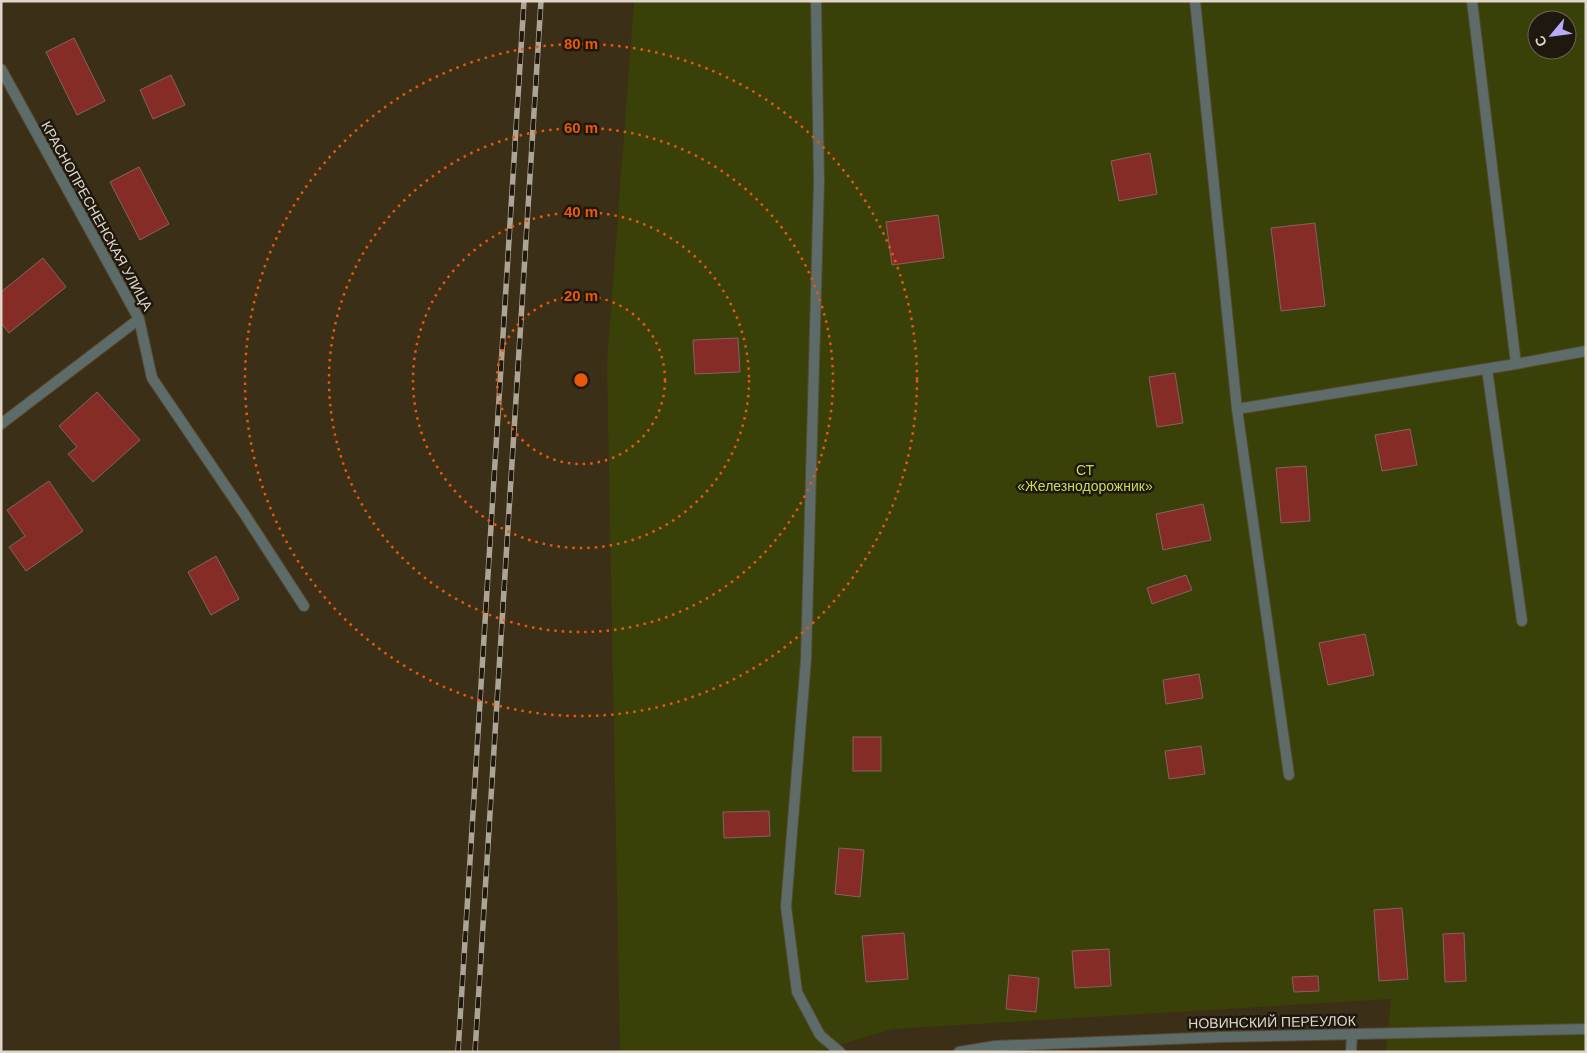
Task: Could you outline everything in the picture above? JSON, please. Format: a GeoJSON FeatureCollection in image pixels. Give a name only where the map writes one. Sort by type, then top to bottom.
{"type":"FeatureCollection","features":[{"type":"Feature","properties":{"kind":"street"},"geometry":{"type":"LineString","coordinates":[[816,1],[819,181],[806,659],[786,907],[796,992],[820,1035],[840,1052]]}},
{"type":"Feature","properties":{"kind":"street"},"geometry":{"type":"LineString","coordinates":[[1195,1],[1237,409],[1289,775]]}},
{"type":"Feature","properties":{"kind":"street"},"geometry":{"type":"LineString","coordinates":[[1472,1],[1516,364]]}},
{"type":"Feature","properties":{"kind":"street","name":"КРАСНОПРЕСНЕНСКАЯ УЛИЦА"},"geometry":{"type":"LineString","coordinates":[[1,69],[139,319],[152,378],[304,606]]}},
{"type":"Feature","properties":{"kind":"street"},"geometry":{"type":"LineString","coordinates":[[1,424],[139,319]]}},
{"type":"Feature","properties":{"kind":"street"},"geometry":{"type":"LineString","coordinates":[[1237,409],[1586,351]]}},
{"type":"Feature","properties":{"kind":"street"},"geometry":{"type":"LineString","coordinates":[[1486,368],[1522,621]]}},
{"type":"Feature","properties":{"kind":"street","name":"НОВИНСКИЙ ПЕРЕУЛОК"},"geometry":{"type":"LineString","coordinates":[[959,1052],[995,1046],[1222,1037],[1586,1029]]}},
{"type":"Feature","properties":{"kind":"street"},"geometry":{"type":"LineString","coordinates":[[1351,1052],[1352,1034]]}},
{"type":"Feature","properties":{"kind":"green space","name":"СТ «Железнодорожник»"},"geometry":{"type":"Polygon","coordinates":[[[634,1],[1586,1],[1586,1052],[1386,1052],[1391,999],[893,1029],[816,1052],[620,1052],[607,364],[634,1]]]}},
{"type":"Feature","properties":{"kind":"building"},"geometry":{"type":"Polygon","coordinates":[[[74,38],[105,101],[77,115],[46,52],[74,38]]]}},
{"type":"Feature","properties":{"kind":"building"},"geometry":{"type":"Polygon","coordinates":[[[171,75],[185,105],[153,119],[140,90],[171,75]]]}},
{"type":"Feature","properties":{"kind":"building"},"geometry":{"type":"Polygon","coordinates":[[[1150,153],[1157,194],[1119,201],[1111,161],[1150,153]]]}},
{"type":"Feature","properties":{"kind":"building"},"geometry":{"type":"Polygon","coordinates":[[[139,167],[169,224],[140,240],[110,182],[139,167]]]}},
{"type":"Feature","properties":{"kind":"building"},"geometry":{"type":"Polygon","coordinates":[[[938,215],[944,258],[892,265],[886,222],[938,215]]]}},
{"type":"Feature","properties":{"kind":"building"},"geometry":{"type":"Polygon","coordinates":[[[1315,223],[1325,306],[1281,311],[1271,228],[1315,223]]]}},
{"type":"Feature","properties":{"kind":"building"},"geometry":{"type":"Polygon","coordinates":[[[43,258],[66,287],[9,333],[1,323],[1,292],[43,258]]]}},
{"type":"Feature","properties":{"kind":"building"},"geometry":{"type":"Polygon","coordinates":[[[738,338],[740,372],[695,374],[693,340],[738,338]]]}},
{"type":"Feature","properties":{"kind":"building"},"geometry":{"type":"Polygon","coordinates":[[[1175,373],[1183,423],[1157,427],[1149,377],[1175,373]]]}},
{"type":"Feature","properties":{"kind":"building"},"geometry":{"type":"Polygon","coordinates":[[[97,392],[140,440],[93,482],[68,454],[77,447],[59,426],[97,392]]]}},
{"type":"Feature","properties":{"kind":"building"},"geometry":{"type":"Polygon","coordinates":[[[1410,429],[1417,465],[1382,471],[1375,435],[1410,429]]]}},
{"type":"Feature","properties":{"kind":"building"},"geometry":{"type":"Polygon","coordinates":[[[1306,466],[1310,521],[1281,523],[1276,468],[1306,466]]]}},
{"type":"Feature","properties":{"kind":"building"},"geometry":{"type":"Polygon","coordinates":[[[49,481],[83,531],[26,571],[9,547],[25,536],[7,510],[49,481]]]}},
{"type":"Feature","properties":{"kind":"building"},"geometry":{"type":"Polygon","coordinates":[[[1203,504],[1211,540],[1163,550],[1156,514],[1203,504]]]}},
{"type":"Feature","properties":{"kind":"building"},"geometry":{"type":"Polygon","coordinates":[[[216,556],[239,599],[211,615],[188,572],[216,556]]]}},
{"type":"Feature","properties":{"kind":"building"},"geometry":{"type":"Polygon","coordinates":[[[1186,575],[1192,590],[1152,604],[1147,588],[1186,575]]]}},
{"type":"Feature","properties":{"kind":"building"},"geometry":{"type":"Polygon","coordinates":[[[1365,634],[1374,675],[1328,685],[1319,643],[1365,634]]]}},
{"type":"Feature","properties":{"kind":"building"},"geometry":{"type":"Polygon","coordinates":[[[1199,674],[1203,698],[1166,704],[1163,680],[1199,674]]]}},
{"type":"Feature","properties":{"kind":"building"},"geometry":{"type":"Polygon","coordinates":[[[853,737],[881,737],[881,771],[853,771],[853,737]]]}},
{"type":"Feature","properties":{"kind":"building"},"geometry":{"type":"Polygon","coordinates":[[[1201,746],[1205,774],[1169,779],[1165,751],[1201,746]]]}},
{"type":"Feature","properties":{"kind":"building"},"geometry":{"type":"Polygon","coordinates":[[[769,811],[770,836],[724,838],[723,812],[769,811]]]}},
{"type":"Feature","properties":{"kind":"building"},"geometry":{"type":"Polygon","coordinates":[[[839,848],[864,850],[860,897],[835,894],[839,848]]]}},
{"type":"Feature","properties":{"kind":"building"},"geometry":{"type":"Polygon","coordinates":[[[1402,908],[1408,979],[1379,981],[1374,910],[1402,908]]]}},
{"type":"Feature","properties":{"kind":"building"},"geometry":{"type":"Polygon","coordinates":[[[904,933],[908,979],[866,982],[862,936],[904,933]]]}},
{"type":"Feature","properties":{"kind":"building"},"geometry":{"type":"Polygon","coordinates":[[[1464,933],[1466,981],[1445,982],[1443,934],[1464,933]]]}},
{"type":"Feature","properties":{"kind":"building"},"geometry":{"type":"Polygon","coordinates":[[[1109,949],[1111,986],[1075,988],[1072,951],[1109,949]]]}},
{"type":"Feature","properties":{"kind":"building"},"geometry":{"type":"Polygon","coordinates":[[[1009,975],[1039,978],[1036,1012],[1006,1009],[1009,975]]]}},
{"type":"Feature","properties":{"kind":"building"},"geometry":{"type":"Polygon","coordinates":[[[1318,976],[1319,991],[1294,992],[1292,977],[1318,976]]]}},
{"type":"Feature","properties":{"kind":"railway"},"geometry":{"type":"LineString","coordinates":[[458,1052],[524,1]]}},
{"type":"Feature","properties":{"kind":"railway"},"geometry":{"type":"LineString","coordinates":[[475,1052],[541,1]]}}]}
